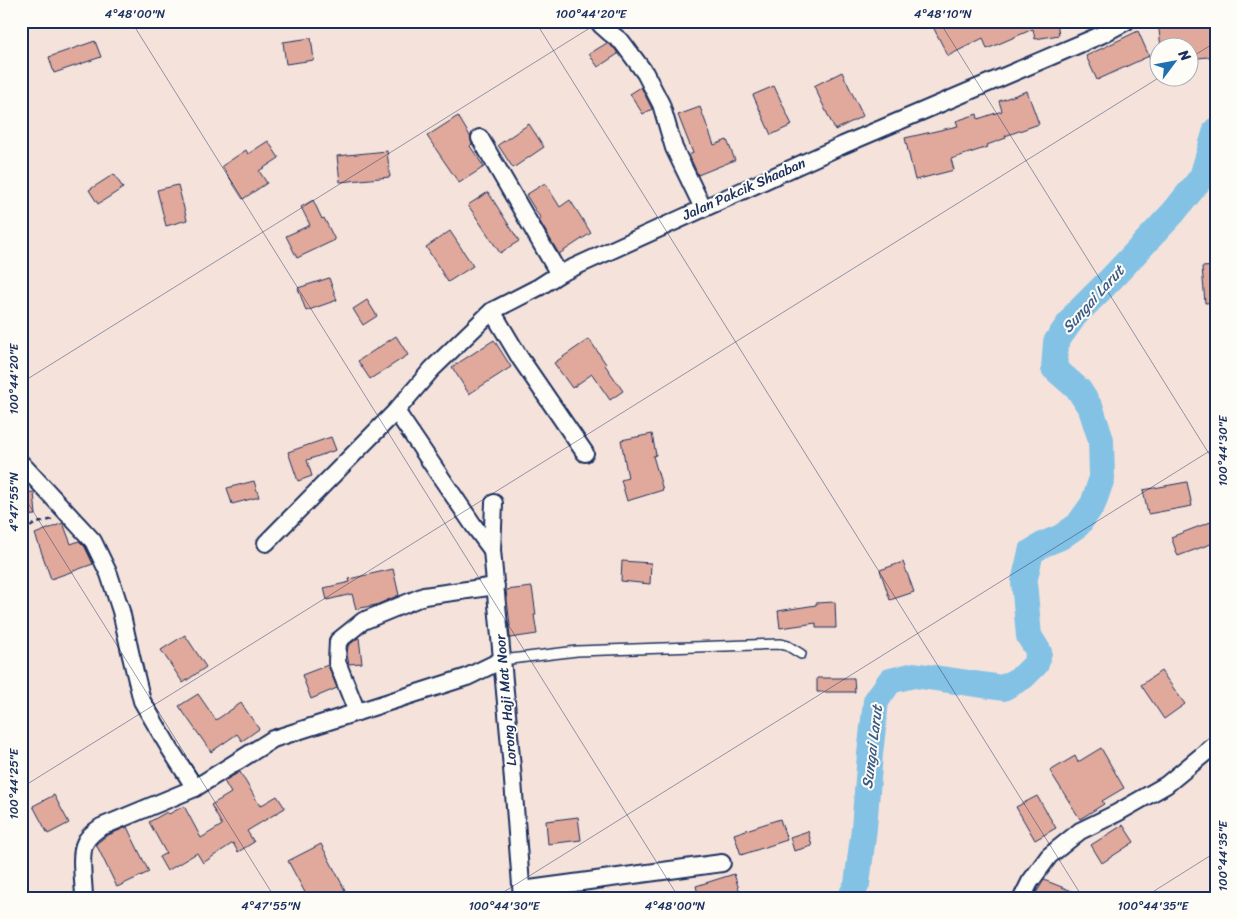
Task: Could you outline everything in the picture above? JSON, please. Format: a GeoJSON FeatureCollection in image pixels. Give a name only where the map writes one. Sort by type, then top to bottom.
{"type":"FeatureCollection","features":[{"type":"Feature","properties":{"kind":"street"},"geometry":{"type":"LineString","coordinates":[[598,21],[601,26],[622,42],[645,73],[660,104],[674,148],[703,208]]}},
{"type":"Feature","properties":{"kind":"street","name":"Jalan Pakcik Shaaban"},"geometry":{"type":"LineString","coordinates":[[266,542],[396,411],[432,369],[492,311],[539,287],[559,274],[703,208],[852,141],[1101,35],[1127,21]]}},
{"type":"Feature","properties":{"kind":"street"},"geometry":{"type":"LineString","coordinates":[[480,138],[559,274]]}},
{"type":"Feature","properties":{"kind":"street"},"geometry":{"type":"LineString","coordinates":[[492,311],[520,358],[585,453]]}},
{"type":"Feature","properties":{"kind":"street"},"geometry":{"type":"LineString","coordinates":[[396,411],[492,550]]}},
{"type":"Feature","properties":{"kind":"street"},"geometry":{"type":"LineString","coordinates":[[21,463],[94,541],[109,574],[121,611],[142,701],[195,788]]}},
{"type":"Feature","properties":{"kind":"street","name":"Lorong Haji Mat Noor"},"geometry":{"type":"LineString","coordinates":[[494,503],[492,550],[522,894]]}},
{"type":"Feature","properties":{"kind":"street"},"geometry":{"type":"LineString","coordinates":[[357,712],[337,662],[338,642],[363,620],[424,596],[496,586]]}},
{"type":"Feature","properties":{"kind":"street"},"geometry":{"type":"LineString","coordinates":[[84,898],[82,853],[85,842],[92,833],[101,827],[195,788],[273,739],[467,677],[502,660]]}},
{"type":"Feature","properties":{"kind":"street"},"geometry":{"type":"LineString","coordinates":[[1022,898],[1030,882],[1049,856],[1080,831],[1117,813],[1166,785],[1216,744]]}},
{"type":"Feature","properties":{"kind":"street"},"geometry":{"type":"LineString","coordinates":[[522,894],[722,863]]}},
{"type":"Feature","properties":{"kind":"lane"},"geometry":{"type":"LineString","coordinates":[[502,660],[576,651],[780,644],[788,646],[801,654]]}},
{"type":"Feature","properties":{"kind":"path"},"geometry":{"type":"LineString","coordinates":[[21,560],[23,558],[22,549],[25,533],[33,525],[71,516]]}},
{"type":"Feature","properties":{"kind":"building"},"geometry":{"type":"Polygon","coordinates":[[[930,21],[960,21],[963,27],[977,21],[1057,21],[1059,35],[1035,39],[1033,29],[987,49],[983,38],[948,56],[930,21]]]}},
{"type":"Feature","properties":{"kind":"building"},"geometry":{"type":"Polygon","coordinates":[[[1158,21],[1216,21],[1216,56],[1200,58],[1200,38],[1160,38],[1158,21]]]}},
{"type":"Feature","properties":{"kind":"building"},"geometry":{"type":"Polygon","coordinates":[[[1138,31],[1149,56],[1097,80],[1086,56],[1138,31]]]}},
{"type":"Feature","properties":{"kind":"building"},"geometry":{"type":"Polygon","coordinates":[[[311,38],[314,60],[286,64],[283,42],[311,38]]]}},
{"type":"Feature","properties":{"kind":"building"},"geometry":{"type":"Polygon","coordinates":[[[95,41],[101,57],[54,73],[49,57],[95,41]]]}},
{"type":"Feature","properties":{"kind":"building"},"geometry":{"type":"Polygon","coordinates":[[[607,43],[618,54],[598,67],[589,54],[607,43]]]}},
{"type":"Feature","properties":{"kind":"building"},"geometry":{"type":"Polygon","coordinates":[[[842,72],[863,116],[835,130],[814,86],[842,72]]]}},
{"type":"Feature","properties":{"kind":"building"},"geometry":{"type":"Polygon","coordinates":[[[774,86],[792,125],[771,135],[753,95],[774,86]]]}},
{"type":"Feature","properties":{"kind":"building"},"geometry":{"type":"Polygon","coordinates":[[[641,87],[652,109],[643,114],[630,94],[641,87]]]}},
{"type":"Feature","properties":{"kind":"building"},"geometry":{"type":"Polygon","coordinates":[[[1027,91],[1039,124],[1005,136],[1006,138],[987,145],[988,147],[951,159],[954,170],[915,180],[905,138],[958,126],[956,121],[977,114],[978,119],[1002,111],[999,101],[1027,91]]]}},
{"type":"Feature","properties":{"kind":"building"},"geometry":{"type":"Polygon","coordinates":[[[700,107],[714,145],[727,140],[735,160],[698,175],[689,155],[693,153],[678,115],[700,107]]]}},
{"type":"Feature","properties":{"kind":"building"},"geometry":{"type":"Polygon","coordinates":[[[458,116],[470,136],[472,144],[470,146],[484,167],[459,183],[427,136],[458,116]]]}},
{"type":"Feature","properties":{"kind":"building"},"geometry":{"type":"Polygon","coordinates":[[[529,124],[544,147],[513,168],[498,145],[529,124]]]}},
{"type":"Feature","properties":{"kind":"building"},"geometry":{"type":"Polygon","coordinates":[[[268,141],[279,158],[259,171],[267,183],[243,199],[222,166],[246,150],[248,154],[268,141]]]}},
{"type":"Feature","properties":{"kind":"building"},"geometry":{"type":"Polygon","coordinates":[[[387,151],[390,177],[340,182],[337,156],[387,151]]]}},
{"type":"Feature","properties":{"kind":"building"},"geometry":{"type":"Polygon","coordinates":[[[114,174],[123,188],[98,204],[89,190],[114,174]]]}},
{"type":"Feature","properties":{"kind":"building"},"geometry":{"type":"Polygon","coordinates":[[[545,183],[560,207],[570,200],[591,233],[559,254],[526,195],[545,183]]]}},
{"type":"Feature","properties":{"kind":"building"},"geometry":{"type":"Polygon","coordinates":[[[178,185],[187,220],[166,226],[157,190],[178,185]]]}},
{"type":"Feature","properties":{"kind":"building"},"geometry":{"type":"Polygon","coordinates":[[[488,192],[519,241],[500,253],[468,205],[488,192]]]}},
{"type":"Feature","properties":{"kind":"building"},"geometry":{"type":"Polygon","coordinates":[[[313,200],[335,240],[297,258],[286,236],[310,225],[301,207],[313,200]]]}},
{"type":"Feature","properties":{"kind":"building"},"geometry":{"type":"Polygon","coordinates":[[[450,231],[473,266],[448,282],[426,247],[450,231]]]}},
{"type":"Feature","properties":{"kind":"building"},"geometry":{"type":"Polygon","coordinates":[[[1216,266],[1216,302],[1205,303],[1202,267],[1216,266]]]}},
{"type":"Feature","properties":{"kind":"building"},"geometry":{"type":"Polygon","coordinates":[[[329,278],[337,300],[306,311],[298,288],[329,278]]]}},
{"type":"Feature","properties":{"kind":"building"},"geometry":{"type":"Polygon","coordinates":[[[367,300],[377,316],[363,325],[353,309],[367,300]]]}},
{"type":"Feature","properties":{"kind":"building"},"geometry":{"type":"Polygon","coordinates":[[[396,336],[408,355],[370,379],[358,361],[396,336]]]}},
{"type":"Feature","properties":{"kind":"building"},"geometry":{"type":"Polygon","coordinates":[[[589,339],[623,391],[610,400],[592,374],[572,388],[554,363],[589,339]]]}},
{"type":"Feature","properties":{"kind":"building"},"geometry":{"type":"Polygon","coordinates":[[[494,340],[511,367],[469,394],[452,367],[494,340]]]}},
{"type":"Feature","properties":{"kind":"building"},"geometry":{"type":"Polygon","coordinates":[[[652,434],[656,455],[653,456],[663,490],[627,501],[621,480],[628,478],[621,440],[652,434]]]}},
{"type":"Feature","properties":{"kind":"building"},"geometry":{"type":"Polygon","coordinates":[[[331,437],[336,450],[307,460],[312,476],[298,481],[288,452],[331,437]]]}},
{"type":"Feature","properties":{"kind":"building"},"geometry":{"type":"Polygon","coordinates":[[[254,481],[259,497],[232,504],[227,488],[254,481]]]}},
{"type":"Feature","properties":{"kind":"building"},"geometry":{"type":"Polygon","coordinates":[[[1187,482],[1192,506],[1148,514],[1143,490],[1187,482]]]}},
{"type":"Feature","properties":{"kind":"building"},"geometry":{"type":"Polygon","coordinates":[[[34,492],[36,515],[21,516],[21,493],[34,492]]]}},
{"type":"Feature","properties":{"kind":"building"},"geometry":{"type":"Polygon","coordinates":[[[1216,520],[1216,542],[1178,556],[1171,537],[1216,520]]]}},
{"type":"Feature","properties":{"kind":"building"},"geometry":{"type":"Polygon","coordinates":[[[63,523],[71,544],[79,541],[85,547],[93,564],[51,579],[35,534],[63,523]]]}},
{"type":"Feature","properties":{"kind":"building"},"geometry":{"type":"Polygon","coordinates":[[[622,561],[651,563],[650,584],[621,581],[622,561]]]}},
{"type":"Feature","properties":{"kind":"building"},"geometry":{"type":"Polygon","coordinates":[[[903,562],[914,592],[890,600],[880,570],[903,562]]]}},
{"type":"Feature","properties":{"kind":"building"},"geometry":{"type":"Polygon","coordinates":[[[393,569],[399,595],[376,605],[356,609],[352,594],[327,600],[324,588],[350,582],[349,579],[393,569]]]}},
{"type":"Feature","properties":{"kind":"building"},"geometry":{"type":"Polygon","coordinates":[[[532,587],[537,634],[510,638],[506,590],[532,587]]]}},
{"type":"Feature","properties":{"kind":"building"},"geometry":{"type":"Polygon","coordinates":[[[835,602],[836,628],[816,628],[816,623],[780,628],[778,611],[816,605],[816,603],[835,602]]]}},
{"type":"Feature","properties":{"kind":"building"},"geometry":{"type":"Polygon","coordinates":[[[185,635],[206,667],[183,683],[161,650],[185,635]]]}},
{"type":"Feature","properties":{"kind":"building"},"geometry":{"type":"Polygon","coordinates":[[[358,638],[362,663],[349,664],[348,646],[358,638]]]}},
{"type":"Feature","properties":{"kind":"building"},"geometry":{"type":"Polygon","coordinates":[[[328,665],[337,688],[311,699],[302,675],[328,665]]]}},
{"type":"Feature","properties":{"kind":"building"},"geometry":{"type":"Polygon","coordinates":[[[1161,671],[1185,704],[1164,719],[1141,685],[1161,671]]]}},
{"type":"Feature","properties":{"kind":"building"},"geometry":{"type":"Polygon","coordinates":[[[817,678],[854,678],[855,692],[817,692],[817,678]]]}},
{"type":"Feature","properties":{"kind":"building"},"geometry":{"type":"Polygon","coordinates":[[[198,694],[216,720],[241,703],[259,729],[242,741],[237,734],[211,752],[179,706],[198,694]]]}},
{"type":"Feature","properties":{"kind":"building"},"geometry":{"type":"Polygon","coordinates":[[[1101,748],[1124,788],[1102,801],[1104,804],[1080,819],[1050,771],[1075,756],[1078,762],[1101,748]]]}},
{"type":"Feature","properties":{"kind":"building"},"geometry":{"type":"Polygon","coordinates":[[[240,772],[260,806],[277,796],[285,808],[247,831],[254,842],[238,852],[233,843],[203,863],[197,853],[167,871],[159,857],[166,853],[149,822],[167,812],[169,814],[184,806],[201,838],[222,825],[211,805],[231,793],[224,781],[240,772]]]}},
{"type":"Feature","properties":{"kind":"building"},"geometry":{"type":"Polygon","coordinates":[[[54,795],[69,823],[48,834],[33,806],[54,795]]]}},
{"type":"Feature","properties":{"kind":"building"},"geometry":{"type":"Polygon","coordinates":[[[1037,796],[1056,828],[1035,840],[1016,807],[1037,796]]]}},
{"type":"Feature","properties":{"kind":"building"},"geometry":{"type":"Polygon","coordinates":[[[578,817],[581,840],[548,844],[546,821],[578,817]]]}},
{"type":"Feature","properties":{"kind":"building"},"geometry":{"type":"Polygon","coordinates":[[[780,819],[787,840],[741,855],[734,834],[780,819]]]}},
{"type":"Feature","properties":{"kind":"building"},"geometry":{"type":"Polygon","coordinates":[[[1123,825],[1134,842],[1102,863],[1091,845],[1123,825]]]}},
{"type":"Feature","properties":{"kind":"building"},"geometry":{"type":"Polygon","coordinates":[[[127,827],[149,872],[117,887],[96,844],[106,836],[127,827]]]}},
{"type":"Feature","properties":{"kind":"building"},"geometry":{"type":"Polygon","coordinates":[[[808,831],[812,846],[794,851],[790,837],[808,831]]]}},
{"type":"Feature","properties":{"kind":"building"},"geometry":{"type":"Polygon","coordinates":[[[321,844],[345,890],[330,898],[308,898],[288,861],[321,844]]]}},
{"type":"Feature","properties":{"kind":"building"},"geometry":{"type":"Polygon","coordinates":[[[734,874],[742,898],[699,898],[696,886],[734,874]]]}},
{"type":"Feature","properties":{"kind":"building"},"geometry":{"type":"Polygon","coordinates":[[[1044,880],[1087,897],[1087,898],[1033,898],[1044,880]]]}},
{"type":"Feature","properties":{"kind":"waterway","name":"Sungai Larut"},"geometry":{"type":"LineString","coordinates":[[850,898],[857,884],[876,701],[890,681],[914,675],[1003,688],[1023,677],[1036,664],[1039,652],[1029,636],[1024,582],[1031,552],[1061,537],[1078,525],[1093,504],[1102,478],[1101,440],[1091,409],[1079,390],[1054,368],[1056,342],[1075,315],[1173,213],[1202,177],[1216,130]]}}]}
